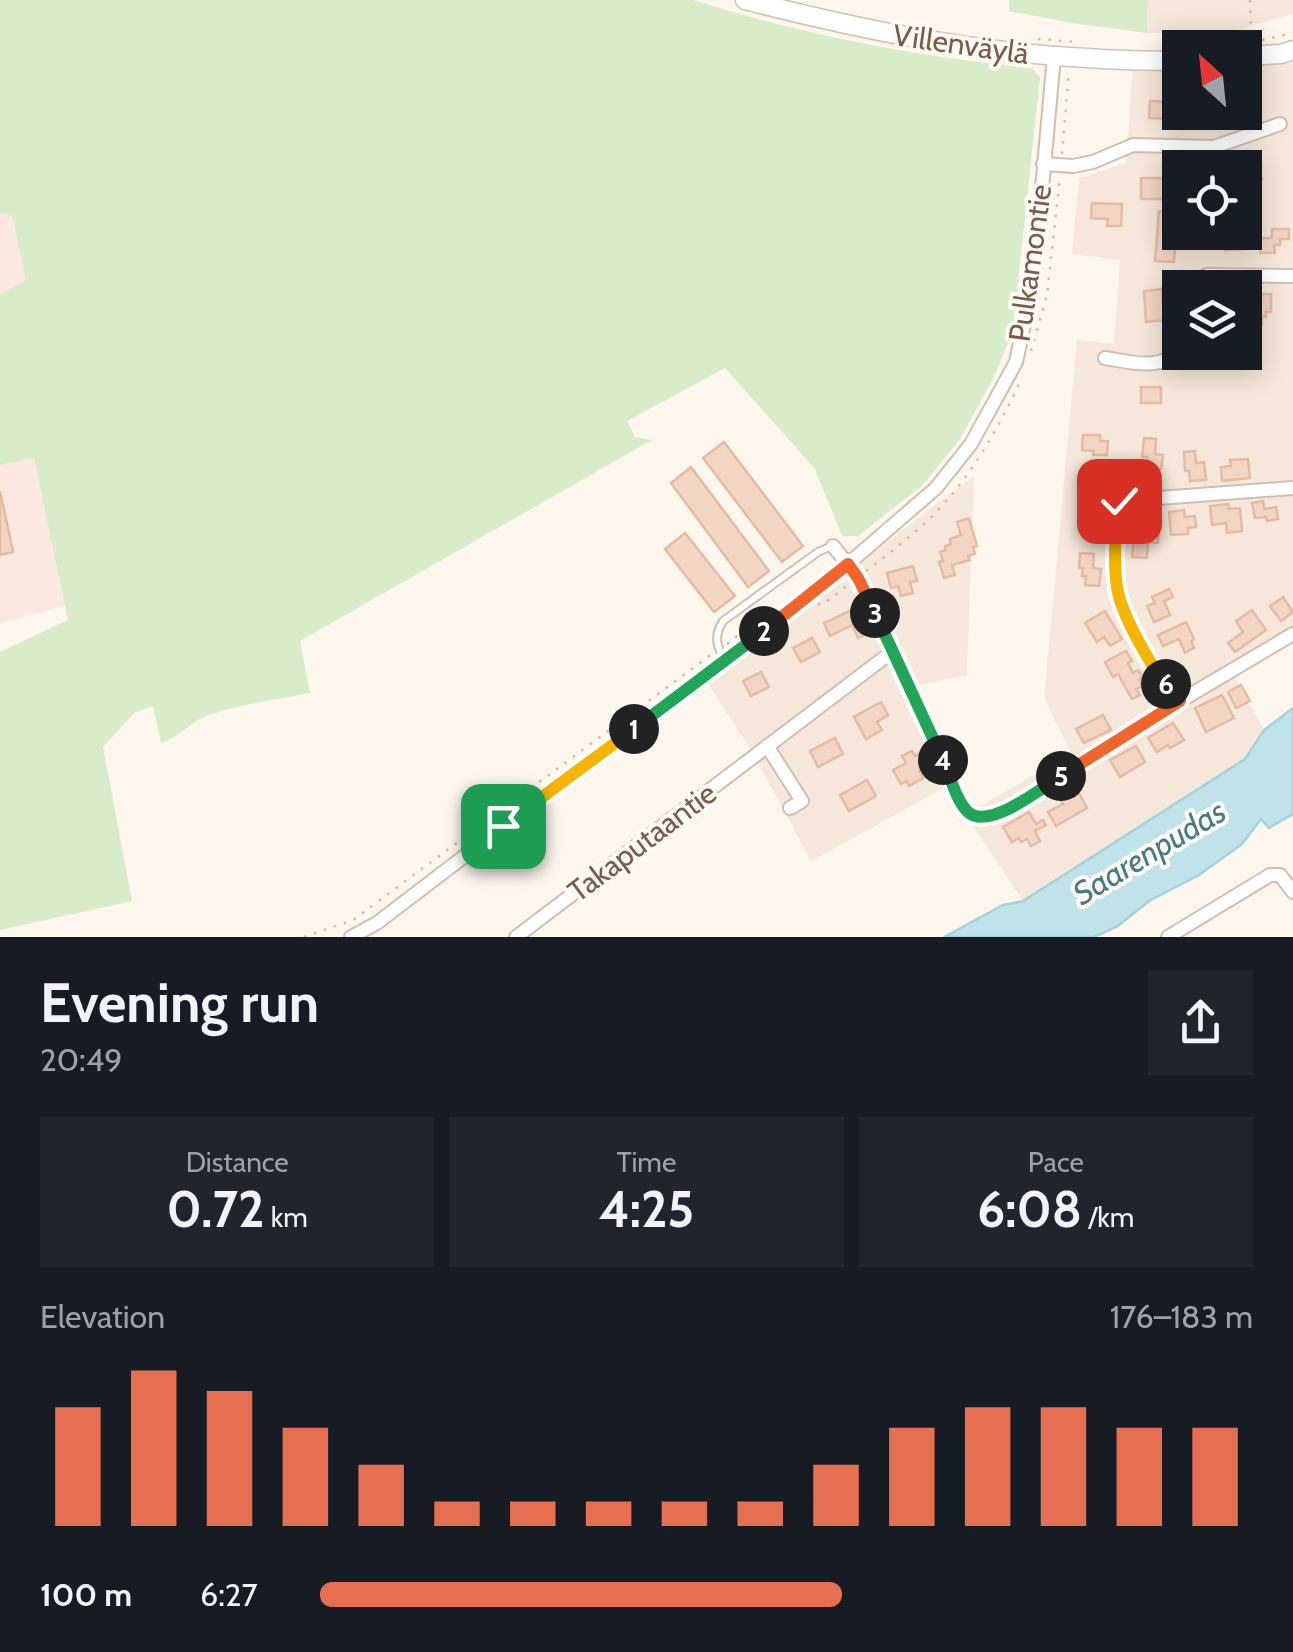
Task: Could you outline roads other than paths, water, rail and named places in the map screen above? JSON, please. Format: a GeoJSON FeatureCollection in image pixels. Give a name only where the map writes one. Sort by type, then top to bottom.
{"type":"FeatureCollection","features":[{"type":"Feature","properties":{"kind":"street","name":"Villenväylä"},"geometry":{"type":"LineString","coordinates":[[745,0],[868,31],[936,43],[1062,57],[1162,61]]}},
{"type":"Feature","properties":{"kind":"street"},"geometry":{"type":"LineString","coordinates":[[1262,51],[1281,54],[1293,50]]}},
{"type":"Feature","properties":{"kind":"street","name":"Pulkamontie"},"geometry":{"type":"LineString","coordinates":[[350,937],[377,923],[725,662],[936,488],[971,444],[1016,362],[1034,278],[1043,164],[1062,57]]}},
{"type":"Feature","properties":{"kind":"street"},"geometry":{"type":"LineString","coordinates":[[1043,164],[1073,166],[1093,162],[1134,145],[1214,147],[1280,124]]}},
{"type":"Feature","properties":{"kind":"street"},"geometry":{"type":"LineString","coordinates":[[1262,276],[1293,276]]}},
{"type":"Feature","properties":{"kind":"street"},"geometry":{"type":"LineString","coordinates":[[1105,358],[1142,364],[1162,362]]}},
{"type":"Feature","properties":{"kind":"street"},"geometry":{"type":"LineString","coordinates":[[1180,701],[1139,644],[1117,590],[1119,501],[1293,488]]}},
{"type":"Feature","properties":{"kind":"street"},"geometry":{"type":"LineString","coordinates":[[833,546],[858,578],[961,802],[968,812],[980,818],[1005,811],[1293,634]]}},
{"type":"Feature","properties":{"kind":"street","name":"Takaputaantie"},"geometry":{"type":"LineString","coordinates":[[516,937],[893,652]]}},
{"type":"Feature","properties":{"kind":"street"},"geometry":{"type":"LineString","coordinates":[[767,746],[802,802],[790,808]]}},
{"type":"Feature","properties":{"kind":"street"},"geometry":{"type":"LineString","coordinates":[[1168,937],[1270,875],[1280,875],[1293,892]]}},
{"type":"Feature","properties":{"kind":"lane"},"geometry":{"type":"LineString","coordinates":[[725,662],[716,641],[723,621],[818,552],[833,546]]}},
{"type":"Feature","properties":{"kind":"water","name":"Saarenpudas"},"geometry":{"type":"Polygon","coordinates":[[[1293,708],[1293,814],[1269,828],[1261,819],[1242,844],[1199,875],[1149,901],[1118,926],[1094,937],[944,937],[1003,905],[1023,901],[1245,759],[1264,730],[1293,708]]]}}]}
